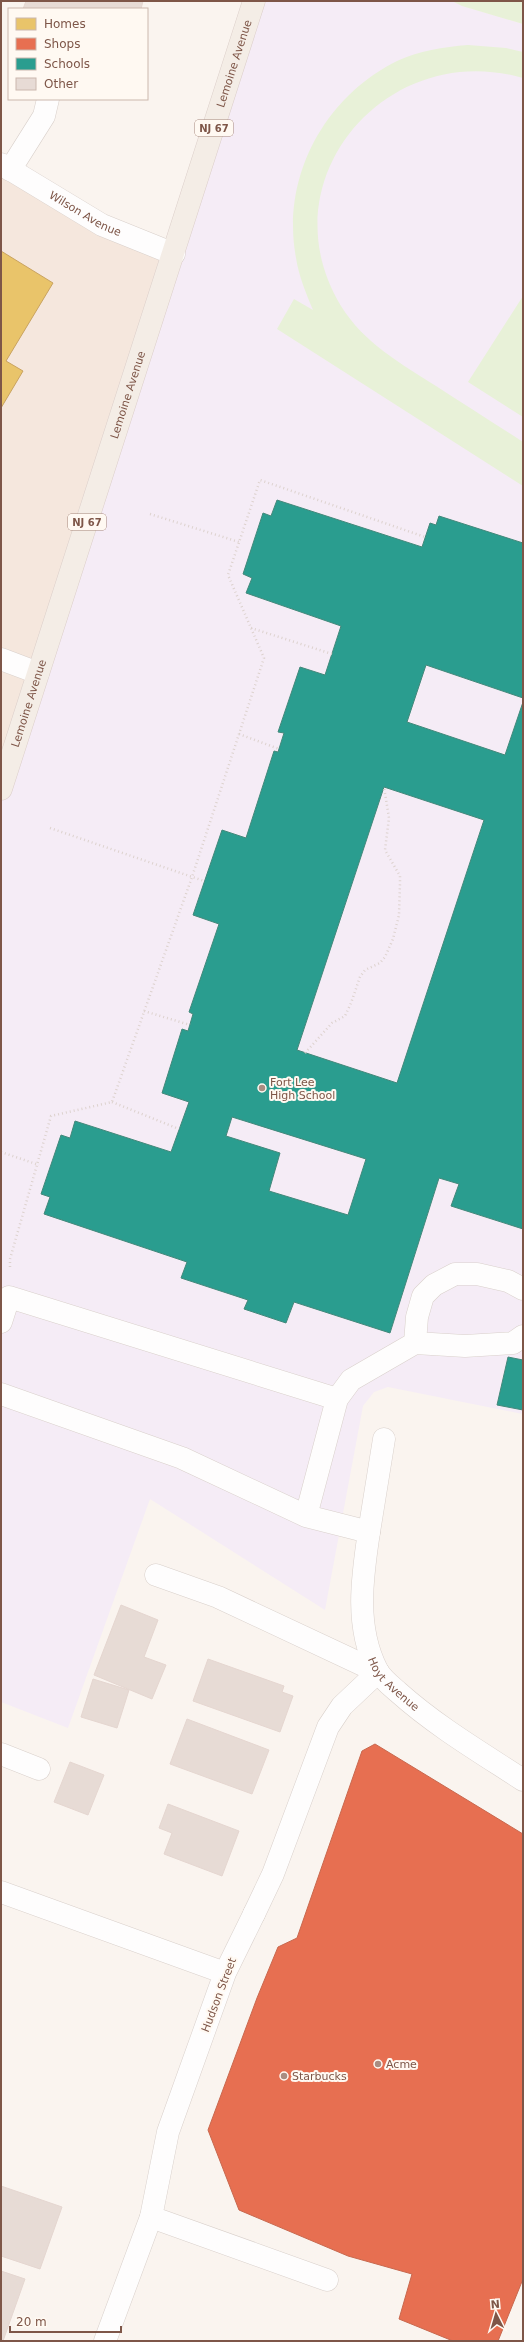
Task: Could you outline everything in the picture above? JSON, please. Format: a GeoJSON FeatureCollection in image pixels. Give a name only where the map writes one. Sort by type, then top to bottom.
{"type":"FeatureCollection","features":[{"type":"Feature","properties":{"kind":"main road","name":"Lemoine Avenue"},"geometry":{"type":"LineString","coordinates":[[1,789],[254,1]]}},
{"type":"Feature","properties":{"kind":"street"},"geometry":{"type":"LineString","coordinates":[[5,167],[44,116],[48,100]]}},
{"type":"Feature","properties":{"kind":"street","name":"Wilson Avenue"},"geometry":{"type":"LineString","coordinates":[[5,167],[102,225],[174,254]]}},
{"type":"Feature","properties":{"kind":"street"},"geometry":{"type":"LineString","coordinates":[[1,659],[38,673]]}},
{"type":"Feature","properties":{"kind":"street"},"geometry":{"type":"LineString","coordinates":[[414,1343],[416,1317],[423,1296],[434,1285],[455,1274],[477,1274],[508,1281],[523,1288]]}},
{"type":"Feature","properties":{"kind":"street"},"geometry":{"type":"LineString","coordinates":[[1,1322],[9,1296],[337,1399]]}},
{"type":"Feature","properties":{"kind":"street"},"geometry":{"type":"LineString","coordinates":[[306,1516],[337,1399],[351,1380],[414,1343],[465,1346],[513,1343],[523,1336]]}},
{"type":"Feature","properties":{"kind":"street"},"geometry":{"type":"LineString","coordinates":[[1,1394],[182,1458],[306,1516],[369,1532]]}},
{"type":"Feature","properties":{"kind":"street","name":"Hoyt Avenue"},"geometry":{"type":"LineString","coordinates":[[384,1440],[362,1582],[365,1640],[378,1672],[408,1700],[438,1724],[523,1780]]}},
{"type":"Feature","properties":{"kind":"street"},"geometry":{"type":"LineString","coordinates":[[156,1574],[218,1597],[378,1672]]}},
{"type":"Feature","properties":{"kind":"street","name":"Hudson Street"},"geometry":{"type":"LineString","coordinates":[[105,2341],[151,2217],[168,2132],[225,1973],[273,1874],[328,1727],[342,1706],[378,1672]]}},
{"type":"Feature","properties":{"kind":"street"},"geometry":{"type":"LineString","coordinates":[[1,1754],[39,1769]]}},
{"type":"Feature","properties":{"kind":"street"},"geometry":{"type":"LineString","coordinates":[[1,1892],[225,1973]]}},
{"type":"Feature","properties":{"kind":"street"},"geometry":{"type":"LineString","coordinates":[[151,2217],[327,2280]]}},
{"type":"Feature","properties":{"kind":"path"},"geometry":{"type":"LineString","coordinates":[[112,1102],[192,877],[264,658],[228,575],[260,480],[425,537]]}},
{"type":"Feature","properties":{"kind":"path"},"geometry":{"type":"LineString","coordinates":[[150,514],[239,542]]}},
{"type":"Feature","properties":{"kind":"path"},"geometry":{"type":"LineString","coordinates":[[251,628],[332,654]]}},
{"type":"Feature","properties":{"kind":"path"},"geometry":{"type":"LineString","coordinates":[[239,734],[279,749]]}},
{"type":"Feature","properties":{"kind":"path"},"geometry":{"type":"LineString","coordinates":[[306,1053],[332,1022],[345,1016],[350,1007],[360,978],[365,970],[380,963],[393,939],[399,915],[400,876],[385,850],[389,818],[384,787]]}},
{"type":"Feature","properties":{"kind":"path"},"geometry":{"type":"LineString","coordinates":[[50,828],[204,881]]}},
{"type":"Feature","properties":{"kind":"path"},"geometry":{"type":"LineString","coordinates":[[144,1010],[190,1025]]}},
{"type":"Feature","properties":{"kind":"path"},"geometry":{"type":"LineString","coordinates":[[8,1299],[10,1259],[39,1165],[51,1116],[112,1102],[179,1129]]}},
{"type":"Feature","properties":{"kind":"path"},"geometry":{"type":"LineString","coordinates":[[1,1152],[39,1165]]}},
{"type":"Feature","properties":{"kind":"shaded area","name":"Fort Lee High School"},"geometry":{"type":"Polygon","coordinates":[[[254,1],[452,1],[463,6],[523,24],[523,1414],[388,1387],[374,1392],[363,1406],[325,1610],[150,1499],[68,1728],[1,1702],[1,789],[254,1]]]}},
{"type":"Feature","properties":{"kind":"shaded area"},"geometry":{"type":"Polygon","coordinates":[[[1,164],[174,254],[1,789],[1,164]]]}},
{"type":"Feature","properties":{"kind":"green space"},"geometry":{"type":"Polygon","coordinates":[[[452,1],[523,1],[523,24],[462,6],[452,1]]]}},
{"type":"Feature","properties":{"kind":"green space"},"geometry":{"type":"Polygon","coordinates":[[[468,45],[506,48],[523,52],[523,78],[473,71],[426,79],[385,100],[352,130],[329,168],[318,212],[321,259],[341,306],[360,331],[372,342],[409,369],[523,442],[523,486],[277,329],[294,299],[313,310],[297,265],[293,228],[295,199],[302,170],[314,143],[329,118],[348,96],[371,77],[397,61],[431,50],[468,45]]]}},
{"type":"Feature","properties":{"kind":"green space"},"geometry":{"type":"Polygon","coordinates":[[[523,296],[523,417],[468,382],[523,296]]]}},
{"type":"Feature","properties":{"kind":"building: Homes"},"geometry":{"type":"Polygon","coordinates":[[[1,251],[53,283],[6,361],[23,371],[1,408],[1,251]]]}},
{"type":"Feature","properties":{"kind":"building: Shops","name":"Acme"},"geometry":{"type":"Polygon","coordinates":[[[375,1744],[523,1834],[523,2279],[498,2341],[453,2341],[399,2319],[412,2274],[348,2256],[239,2210],[208,2130],[257,1998],[278,1947],[297,1938],[362,1751],[375,1744]]]}},
{"type":"Feature","properties":{"kind":"building: Schools"},"geometry":{"type":"Polygon","coordinates":[[[277,500],[422,547],[430,523],[436,525],[439,516],[523,543],[523,698],[426,665],[407,722],[505,755],[523,702],[523,1229],[451,1206],[459,1184],[439,1178],[390,1333],[294,1302],[286,1323],[244,1309],[248,1300],[181,1278],[187,1262],[44,1214],[50,1197],[41,1194],[61,1135],[70,1138],[75,1121],[171,1152],[189,1102],[162,1093],[182,1029],[188,1031],[193,1014],[189,1012],[219,924],[193,915],[222,830],[246,838],[274,751],[278,752],[284,733],[278,732],[300,667],[325,675],[341,626],[246,593],[252,578],[243,574],[263,513],[271,516],[277,500]],[[384,787],[297,1050],[397,1083],[484,820],[384,787]],[[232,1117],[226,1136],[280,1153],[269,1191],[348,1215],[366,1159],[232,1117]]]}},
{"type":"Feature","properties":{"kind":"building: Schools"},"geometry":{"type":"Polygon","coordinates":[[[508,1357],[523,1360],[523,1410],[497,1405],[508,1357]]]}},
{"type":"Feature","properties":{"kind":"building: Other"},"geometry":{"type":"Polygon","coordinates":[[[26,1],[143,1],[141,8],[23,8],[26,1]]]}},
{"type":"Feature","properties":{"kind":"building: Other"},"geometry":{"type":"Polygon","coordinates":[[[121,1605],[158,1620],[144,1657],[166,1665],[152,1699],[94,1675],[121,1605]]]}},
{"type":"Feature","properties":{"kind":"building: Other"},"geometry":{"type":"Polygon","coordinates":[[[208,1659],[284,1686],[282,1692],[293,1696],[280,1732],[193,1701],[208,1659]]]}},
{"type":"Feature","properties":{"kind":"building: Other"},"geometry":{"type":"Polygon","coordinates":[[[93,1679],[129,1690],[117,1728],[81,1717],[93,1679]]]}},
{"type":"Feature","properties":{"kind":"building: Other"},"geometry":{"type":"Polygon","coordinates":[[[187,1719],[269,1750],[252,1794],[170,1764],[187,1719]]]}},
{"type":"Feature","properties":{"kind":"building: Other"},"geometry":{"type":"Polygon","coordinates":[[[70,1762],[104,1775],[88,1815],[54,1802],[70,1762]]]}},
{"type":"Feature","properties":{"kind":"building: Other"},"geometry":{"type":"Polygon","coordinates":[[[168,1804],[239,1831],[222,1876],[164,1854],[172,1833],[159,1828],[168,1804]]]}},
{"type":"Feature","properties":{"kind":"building: Other"},"geometry":{"type":"Polygon","coordinates":[[[1,2186],[62,2207],[40,2269],[1,2256],[1,2186]]]}},
{"type":"Feature","properties":{"kind":"building: Other"},"geometry":{"type":"Polygon","coordinates":[[[1,2271],[25,2279],[3,2341],[1,2341],[1,2271]]]}},
{"type":"Feature","properties":{"kind":"place","name":"Fort Lee High School"},"geometry":{"type":"Point","coordinates":[262,1088]}},
{"type":"Feature","properties":{"kind":"place","name":"Acme"},"geometry":{"type":"Point","coordinates":[378,2064]}},
{"type":"Feature","properties":{"kind":"place","name":"Starbucks"},"geometry":{"type":"Point","coordinates":[284,2076]}}]}
